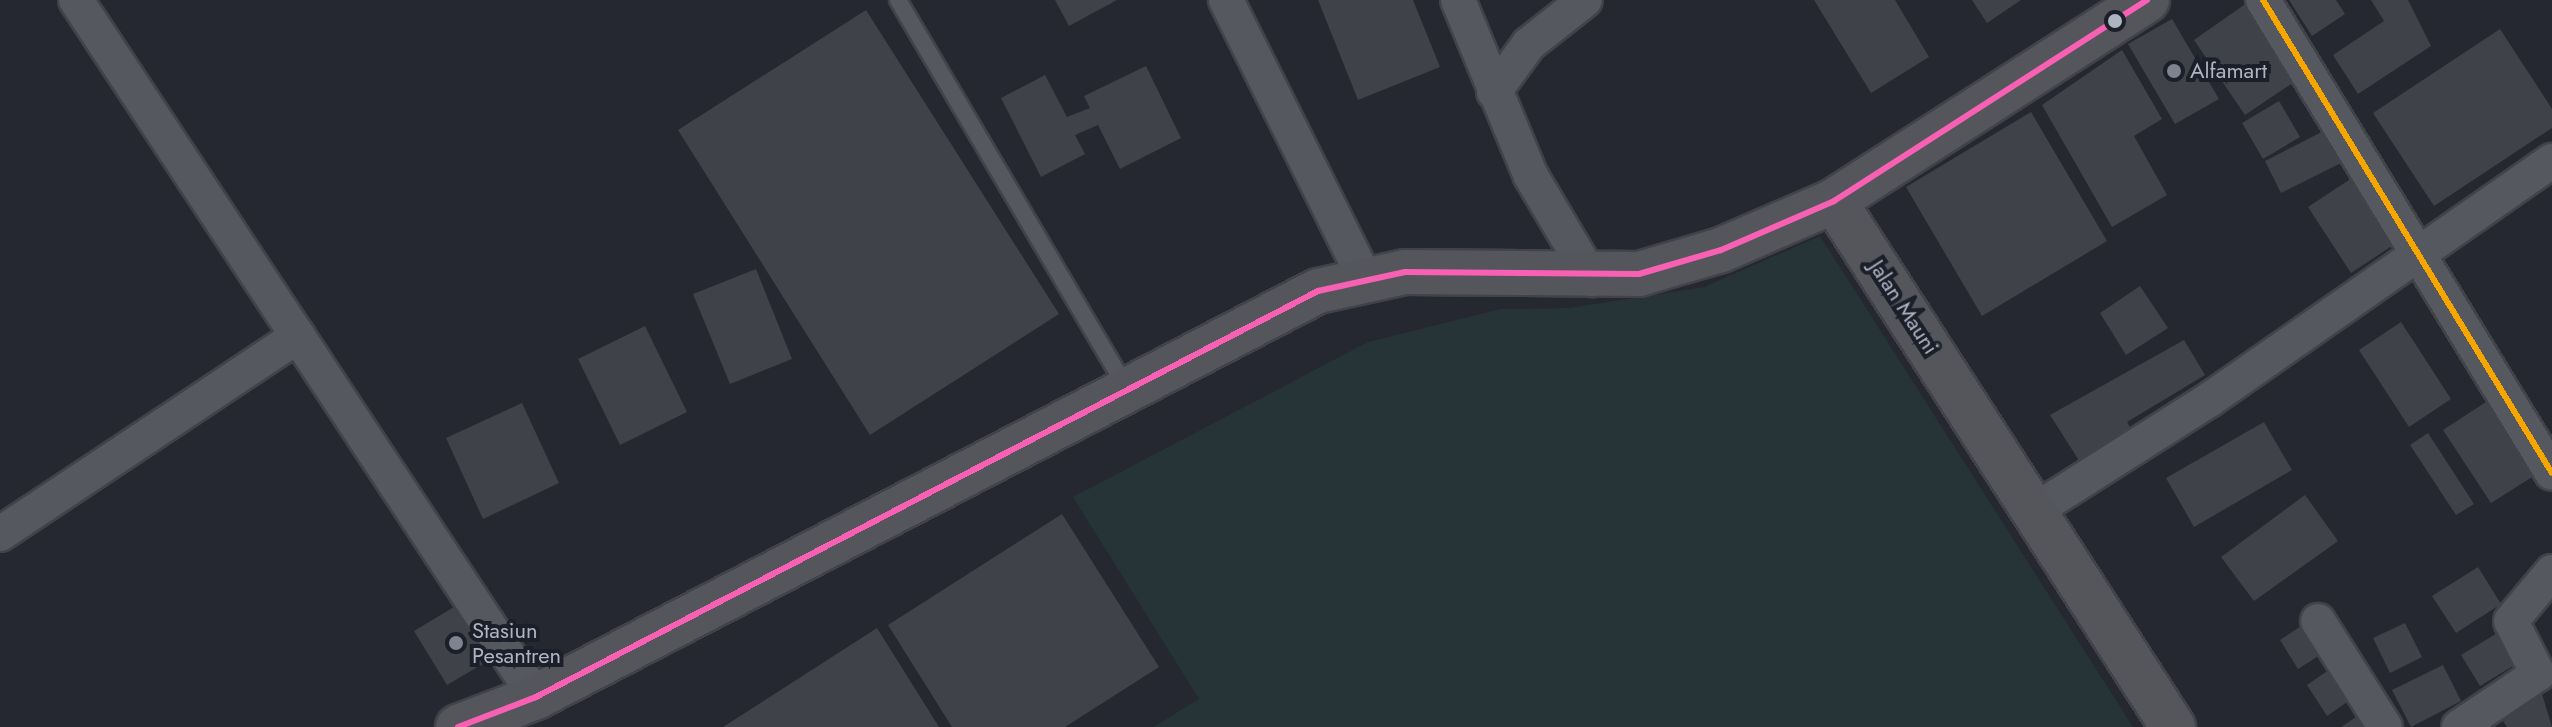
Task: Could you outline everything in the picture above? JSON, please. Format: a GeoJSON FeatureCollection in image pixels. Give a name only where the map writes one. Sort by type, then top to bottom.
{"type":"FeatureCollection","features":[{"type":"Feature","properties":{"kind":"main road"},"geometry":{"type":"LineString","coordinates":[[458,727],[536,697],[1318,291],[1364,277],[1427,271],[1592,279],[1676,266],[1834,201],[2147,0]]}},
{"type":"Feature","properties":{"kind":"main road","name":"Jalan Mauni"},"geometry":{"type":"LineString","coordinates":[[1834,201],[2037,509],[2173,727]]}},
{"type":"Feature","properties":{"kind":"street"},"geometry":{"type":"LineString","coordinates":[[76,0],[536,697]]}},
{"type":"Feature","properties":{"kind":"street"},"geometry":{"type":"LineString","coordinates":[[1226,0],[1364,277]]}},
{"type":"Feature","properties":{"kind":"street"},"geometry":{"type":"LineString","coordinates":[[1458,0],[1531,176],[1592,279]]}},
{"type":"Feature","properties":{"kind":"street"},"geometry":{"type":"LineString","coordinates":[[1494,92],[1529,44],[1585,0]]}},
{"type":"Feature","properties":{"kind":"street"},"geometry":{"type":"LineString","coordinates":[[2263,0],[2422,255],[2552,473]]}},
{"type":"Feature","properties":{"kind":"street"},"geometry":{"type":"LineString","coordinates":[[2037,509],[2422,255],[2552,161]]}},
{"type":"Feature","properties":{"kind":"street"},"geometry":{"type":"LineString","coordinates":[[0,534],[298,336]]}},
{"type":"Feature","properties":{"kind":"street"},"geometry":{"type":"LineString","coordinates":[[2459,727],[2538,674],[2511,621],[2552,572]]}},
{"type":"Feature","properties":{"kind":"street"},"geometry":{"type":"LineString","coordinates":[[2318,621],[2385,727]]}},
{"type":"Feature","properties":{"kind":"lane"},"geometry":{"type":"LineString","coordinates":[[898,0],[1128,389]]}},
{"type":"Feature","properties":{"kind":"shaded area"},"geometry":{"type":"Polygon","coordinates":[[[1820,236],[2133,727],[1153,727],[1199,699],[1073,497],[1368,342],[1501,309],[1569,308],[1704,287],[1820,236]]]}},
{"type":"Feature","properties":{"kind":"building"},"geometry":{"type":"Polygon","coordinates":[[[1055,0],[1117,0],[1069,26],[1055,0]]]}},
{"type":"Feature","properties":{"kind":"building"},"geometry":{"type":"Polygon","coordinates":[[[1318,0],[1413,0],[1440,67],[1358,100],[1318,0]]]}},
{"type":"Feature","properties":{"kind":"building"},"geometry":{"type":"Polygon","coordinates":[[[1814,0],[1895,0],[1929,57],[1871,93],[1814,0]]]}},
{"type":"Feature","properties":{"kind":"building"},"geometry":{"type":"Polygon","coordinates":[[[1972,0],[2021,0],[1987,23],[1972,0]]]}},
{"type":"Feature","properties":{"kind":"building"},"geometry":{"type":"Polygon","coordinates":[[[2251,0],[2303,76],[2245,115],[2194,40],[2251,0]]]}},
{"type":"Feature","properties":{"kind":"building"},"geometry":{"type":"Polygon","coordinates":[[[2289,0],[2336,0],[2345,14],[2312,36],[2289,0]]]}},
{"type":"Feature","properties":{"kind":"building"},"geometry":{"type":"Polygon","coordinates":[[[2371,0],[2408,0],[2431,46],[2358,94],[2333,55],[2384,21],[2371,0]]]}},
{"type":"Feature","properties":{"kind":"building"},"geometry":{"type":"Polygon","coordinates":[[[866,10],[1059,314],[870,435],[678,130],[866,10]]]}},
{"type":"Feature","properties":{"kind":"building","name":"Alfamart"},"geometry":{"type":"Polygon","coordinates":[[[2172,19],[2219,99],[2175,124],[2128,44],[2172,19]]]}},
{"type":"Feature","properties":{"kind":"building"},"geometry":{"type":"Polygon","coordinates":[[[2500,29],[2552,109],[2552,128],[2434,206],[2373,113],[2500,29]]]}},
{"type":"Feature","properties":{"kind":"building"},"geometry":{"type":"Polygon","coordinates":[[[2122,50],[2162,119],[2134,136],[2167,195],[2112,227],[2042,105],[2122,50]]]}},
{"type":"Feature","properties":{"kind":"building"},"geometry":{"type":"Polygon","coordinates":[[[1146,66],[1181,138],[1120,169],[1098,125],[1075,135],[1085,154],[1041,177],[1001,98],[1045,75],[1067,117],[1090,108],[1084,96],[1146,66]]]}},
{"type":"Feature","properties":{"kind":"building"},"geometry":{"type":"Polygon","coordinates":[[[2279,101],[2300,137],[2263,159],[2242,123],[2279,101]]]}},
{"type":"Feature","properties":{"kind":"building"},"geometry":{"type":"Polygon","coordinates":[[[2031,112],[2107,241],[1982,316],[1906,187],[2031,112]]]}},
{"type":"Feature","properties":{"kind":"building"},"geometry":{"type":"Polygon","coordinates":[[[2339,123],[2355,156],[2281,193],[2265,161],[2339,123]]]}},
{"type":"Feature","properties":{"kind":"building"},"geometry":{"type":"Polygon","coordinates":[[[2364,170],[2407,236],[2351,273],[2308,207],[2364,170]]]}},
{"type":"Feature","properties":{"kind":"building"},"geometry":{"type":"Polygon","coordinates":[[[756,269],[792,359],[730,384],[693,294],[756,269]]]}},
{"type":"Feature","properties":{"kind":"building"},"geometry":{"type":"Polygon","coordinates":[[[2140,286],[2168,328],[2126,355],[2100,313],[2140,286]]]}},
{"type":"Feature","properties":{"kind":"building"},"geometry":{"type":"Polygon","coordinates":[[[2401,322],[2451,399],[2409,427],[2359,350],[2401,322]]]}},
{"type":"Feature","properties":{"kind":"building"},"geometry":{"type":"Polygon","coordinates":[[[645,326],[687,412],[620,445],[578,359],[645,326]]]}},
{"type":"Feature","properties":{"kind":"building"},"geometry":{"type":"Polygon","coordinates":[[[2184,340],[2205,375],[2127,422],[2131,429],[2080,462],[2050,415],[2184,340]]]}},
{"type":"Feature","properties":{"kind":"building"},"geometry":{"type":"Polygon","coordinates":[[[2489,400],[2537,474],[2491,503],[2443,430],[2489,400]]]}},
{"type":"Feature","properties":{"kind":"building"},"geometry":{"type":"Polygon","coordinates":[[[522,403],[559,483],[483,519],[446,438],[522,403]]]}},
{"type":"Feature","properties":{"kind":"building"},"geometry":{"type":"Polygon","coordinates":[[[2264,422],[2292,470],[2194,527],[2166,478],[2264,422]]]}},
{"type":"Feature","properties":{"kind":"building"},"geometry":{"type":"Polygon","coordinates":[[[2428,433],[2474,504],[2456,515],[2410,445],[2428,433]]]}},
{"type":"Feature","properties":{"kind":"building"},"geometry":{"type":"Polygon","coordinates":[[[2305,495],[2338,541],[2254,601],[2221,557],[2305,495]]]}},
{"type":"Feature","properties":{"kind":"building"},"geometry":{"type":"Polygon","coordinates":[[[1062,514],[1159,667],[1065,727],[952,727],[888,625],[1062,514]]]}},
{"type":"Feature","properties":{"kind":"building"},"geometry":{"type":"Polygon","coordinates":[[[2478,567],[2501,604],[2456,633],[2432,596],[2478,567]]]}},
{"type":"Feature","properties":{"kind":"building","name":"Stasiun Pesantren"},"geometry":{"type":"Polygon","coordinates":[[[464,601],[498,655],[447,685],[414,631],[464,601]]]}},
{"type":"Feature","properties":{"kind":"building"},"geometry":{"type":"Polygon","coordinates":[[[2315,617],[2334,646],[2298,669],[2280,640],[2315,617]]]}},
{"type":"Feature","properties":{"kind":"building"},"geometry":{"type":"Polygon","coordinates":[[[2405,623],[2422,657],[2390,673],[2373,638],[2405,623]]]}},
{"type":"Feature","properties":{"kind":"building"},"geometry":{"type":"Polygon","coordinates":[[[877,628],[939,727],[723,727],[877,628]]]}},
{"type":"Feature","properties":{"kind":"building"},"geometry":{"type":"Polygon","coordinates":[[[2504,629],[2523,660],[2480,686],[2461,655],[2504,629]]]}},
{"type":"Feature","properties":{"kind":"building"},"geometry":{"type":"Polygon","coordinates":[[[2339,663],[2360,693],[2327,716],[2307,685],[2339,663]]]}},
{"type":"Feature","properties":{"kind":"building"},"geometry":{"type":"Polygon","coordinates":[[[2443,665],[2461,701],[2411,727],[2392,690],[2443,665]]]}},
{"type":"Feature","properties":{"kind":"building"},"geometry":{"type":"Polygon","coordinates":[[[2542,694],[2552,727],[2507,727],[2503,721],[2542,694]]]}},
{"type":"Feature","properties":{"kind":"building"},"geometry":{"type":"Polygon","coordinates":[[[2371,707],[2384,727],[2341,727],[2371,707]]]}},
{"type":"Feature","properties":{"kind":"transit line"},"geometry":{"type":"LineString","coordinates":[[458,727],[536,697],[1318,291],[1405,272],[1639,274],[1721,250],[1834,201],[2147,0]]}},
{"type":"Feature","properties":{"kind":"transit line"},"geometry":{"type":"LineString","coordinates":[[2263,0],[2552,473]]}},
{"type":"Feature","properties":{"kind":"place","name":"Alfamart"},"geometry":{"type":"Point","coordinates":[2174,71]}},
{"type":"Feature","properties":{"kind":"place","name":"Stasiun Pesantren"},"geometry":{"type":"Point","coordinates":[456,643]}}]}
